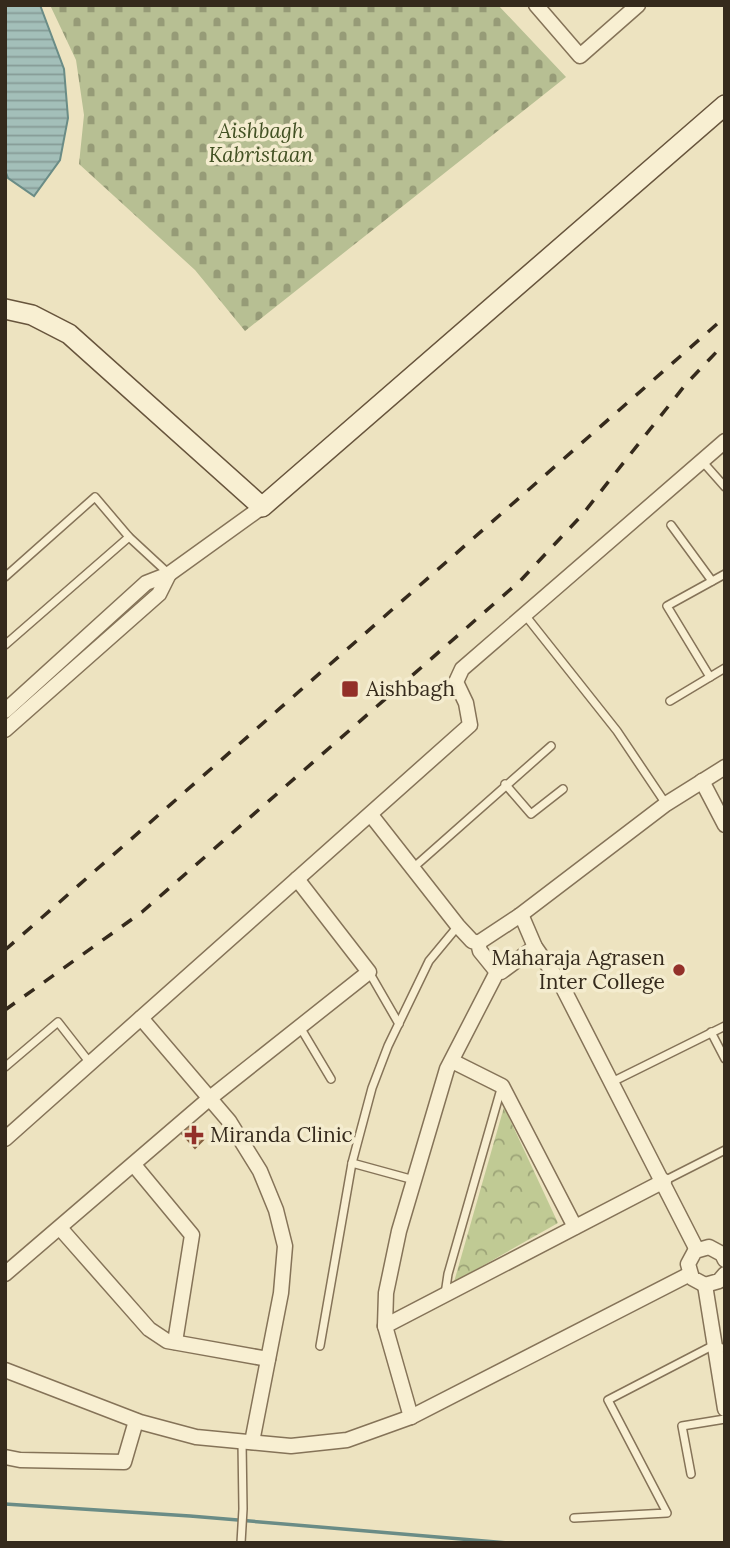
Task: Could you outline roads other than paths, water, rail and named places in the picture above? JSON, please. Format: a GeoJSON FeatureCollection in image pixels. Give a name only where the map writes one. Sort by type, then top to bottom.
{"type":"FeatureCollection","features":[{"type":"Feature","properties":{"kind":"street"},"geometry":{"type":"LineString","coordinates":[[536,5],[580,56],[634,7]]}},
{"type":"Feature","properties":{"kind":"street"},"geometry":{"type":"LineString","coordinates":[[5,711],[146,583],[169,574],[262,507],[725,105]]}},
{"type":"Feature","properties":{"kind":"street"},"geometry":{"type":"LineString","coordinates":[[5,309],[32,315],[69,334],[262,507]]}},
{"type":"Feature","properties":{"kind":"street"},"geometry":{"type":"LineString","coordinates":[[5,1139],[470,725],[466,703],[456,682],[462,669],[725,441]]}},
{"type":"Feature","properties":{"kind":"street"},"geometry":{"type":"LineString","coordinates":[[5,730],[159,594],[169,574]]}},
{"type":"Feature","properties":{"kind":"street"},"geometry":{"type":"LineString","coordinates":[[478,943],[519,916],[666,804],[725,766]]}},
{"type":"Feature","properties":{"kind":"street"},"geometry":{"type":"LineString","coordinates":[[702,781],[725,825]]}},
{"type":"Feature","properties":{"kind":"street"},"geometry":{"type":"LineString","coordinates":[[371,815],[458,926],[472,941],[478,943]]}},
{"type":"Feature","properties":{"kind":"street"},"geometry":{"type":"LineString","coordinates":[[5,1274],[210,1098],[369,972],[297,880]]}},
{"type":"Feature","properties":{"kind":"street"},"geometry":{"type":"LineString","coordinates":[[519,916],[523,919],[535,947],[561,984],[697,1250]]}},
{"type":"Feature","properties":{"kind":"street"},"geometry":{"type":"LineString","coordinates":[[478,943],[480,951],[497,972]]}},
{"type":"Feature","properties":{"kind":"street"},"geometry":{"type":"LineString","coordinates":[[497,972],[501,972],[535,947]]}},
{"type":"Feature","properties":{"kind":"street"},"geometry":{"type":"LineString","coordinates":[[411,1417],[384,1326],[386,1293],[399,1231],[452,1061],[497,972]]}},
{"type":"Feature","properties":{"kind":"street"},"geometry":{"type":"LineString","coordinates":[[141,1018],[229,1121],[260,1171],[276,1210],[285,1246],[281,1293],[247,1442]]}},
{"type":"Feature","properties":{"kind":"street"},"geometry":{"type":"LineString","coordinates":[[452,1061],[502,1086],[575,1227]]}},
{"type":"Feature","properties":{"kind":"street"},"geometry":{"type":"LineString","coordinates":[[134,1165],[192,1235],[175,1342]]}},
{"type":"Feature","properties":{"kind":"street"},"geometry":{"type":"LineString","coordinates":[[384,1326],[664,1181]]}},
{"type":"Feature","properties":{"kind":"street"},"geometry":{"type":"LineString","coordinates":[[61,1228],[149,1329],[167,1341],[268,1359]]}},
{"type":"Feature","properties":{"kind":"street"},"geometry":{"type":"LineString","coordinates":[[725,1258],[716,1249],[709,1247],[697,1250],[688,1264],[690,1274],[698,1283],[718,1281],[725,1409]]}},
{"type":"Feature","properties":{"kind":"street"},"geometry":{"type":"LineString","coordinates":[[5,1370],[136,1420],[196,1437],[291,1446],[347,1440],[411,1417],[690,1274]]}},
{"type":"Feature","properties":{"kind":"street"},"geometry":{"type":"LineString","coordinates":[[5,1457],[20,1460],[124,1462],[136,1420]]}},
{"type":"Feature","properties":{"kind":"lane"},"geometry":{"type":"LineString","coordinates":[[702,461],[725,487]]}},
{"type":"Feature","properties":{"kind":"lane"},"geometry":{"type":"LineString","coordinates":[[5,577],[95,497],[129,537],[169,574]]}},
{"type":"Feature","properties":{"kind":"lane"},"geometry":{"type":"LineString","coordinates":[[671,525],[712,581]]}},
{"type":"Feature","properties":{"kind":"lane"},"geometry":{"type":"LineString","coordinates":[[5,645],[129,537]]}},
{"type":"Feature","properties":{"kind":"lane"},"geometry":{"type":"LineString","coordinates":[[710,677],[667,606],[725,574]]}},
{"type":"Feature","properties":{"kind":"lane"},"geometry":{"type":"LineString","coordinates":[[524,615],[617,731],[666,804]]}},
{"type":"Feature","properties":{"kind":"lane"},"geometry":{"type":"LineString","coordinates":[[670,701],[725,668]]}},
{"type":"Feature","properties":{"kind":"lane"},"geometry":{"type":"LineString","coordinates":[[413,868],[551,746]]}},
{"type":"Feature","properties":{"kind":"lane"},"geometry":{"type":"LineString","coordinates":[[505,784],[531,814],[563,789]]}},
{"type":"Feature","properties":{"kind":"lane"},"geometry":{"type":"LineString","coordinates":[[320,1346],[352,1163],[372,1088],[398,1024],[429,961],[458,926]]}},
{"type":"Feature","properties":{"kind":"lane"},"geometry":{"type":"LineString","coordinates":[[369,972],[398,1024]]}},
{"type":"Feature","properties":{"kind":"lane"},"geometry":{"type":"LineString","coordinates":[[5,1067],[58,1022],[90,1063]]}},
{"type":"Feature","properties":{"kind":"lane"},"geometry":{"type":"LineString","coordinates":[[612,1083],[725,1026]]}},
{"type":"Feature","properties":{"kind":"lane"},"geometry":{"type":"LineString","coordinates":[[299,1027],[331,1079]]}},
{"type":"Feature","properties":{"kind":"lane"},"geometry":{"type":"LineString","coordinates":[[712,1032],[725,1059]]}},
{"type":"Feature","properties":{"kind":"lane"},"geometry":{"type":"LineString","coordinates":[[445,1294],[447,1274],[502,1086]]}},
{"type":"Feature","properties":{"kind":"lane"},"geometry":{"type":"LineString","coordinates":[[664,1181],[725,1150]]}},
{"type":"Feature","properties":{"kind":"lane"},"geometry":{"type":"LineString","coordinates":[[352,1163],[414,1180]]}},
{"type":"Feature","properties":{"kind":"lane"},"geometry":{"type":"LineString","coordinates":[[574,1518],[667,1513],[608,1399],[720,1347]]}},
{"type":"Feature","properties":{"kind":"lane"},"geometry":{"type":"LineString","coordinates":[[691,1474],[682,1426],[725,1419]]}},
{"type":"Feature","properties":{"kind":"lane"},"geometry":{"type":"LineString","coordinates":[[241,1543],[247,1442]]}},
{"type":"Feature","properties":{"kind":"water"},"geometry":{"type":"Polygon","coordinates":[[[5,5],[40,5],[64,69],[68,118],[60,160],[34,196],[8,178],[5,170],[5,5]]]}},
{"type":"Feature","properties":{"kind":"waterway"},"geometry":{"type":"LineString","coordinates":[[5,1504],[190,1516],[508,1543]]}},
{"type":"Feature","properties":{"kind":"railway"},"geometry":{"type":"LineString","coordinates":[[5,950],[725,317]]}},
{"type":"Feature","properties":{"kind":"railway"},"geometry":{"type":"LineString","coordinates":[[5,1010],[142,912],[520,581],[582,515],[686,384],[725,343]]}},
{"type":"Feature","properties":{"kind":"place","name":"Aishbagh"},"geometry":{"type":"Point","coordinates":[350,689]}},
{"type":"Feature","properties":{"kind":"place","name":"Maharaja Agrasen Inter College"},"geometry":{"type":"Point","coordinates":[679,970]}},
{"type":"Feature","properties":{"kind":"place","name":"Miranda Clinic"},"geometry":{"type":"Point","coordinates":[194,1135]}},
{"type":"Feature","properties":{"kind":"park label","name":"Aishbagh Kabristaan"},"geometry":{"type":"Point","coordinates":[261,143]}}]}
